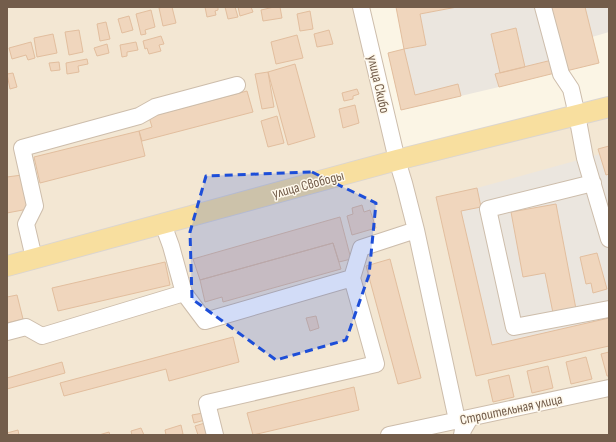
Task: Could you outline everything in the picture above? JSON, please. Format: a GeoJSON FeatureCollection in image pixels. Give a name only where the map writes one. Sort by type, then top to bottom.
{"type":"FeatureCollection","features":[{"type":"Feature","properties":{"kind":"main road","name":"улица Свободы"},"geometry":{"type":"LineString","coordinates":[[7,266],[397,160],[609,107]]}},
{"type":"Feature","properties":{"kind":"street","name":"улица Скибо"},"geometry":{"type":"LineString","coordinates":[[362,7],[397,160],[416,230],[463,424]]}},
{"type":"Feature","properties":{"kind":"street"},"geometry":{"type":"LineString","coordinates":[[543,7],[561,74],[571,89],[585,158],[609,239]]}},
{"type":"Feature","properties":{"kind":"street"},"geometry":{"type":"LineString","coordinates":[[34,258],[26,224],[35,206],[22,148],[139,116],[155,107],[237,86]]}},
{"type":"Feature","properties":{"kind":"street"},"geometry":{"type":"LineString","coordinates":[[593,183],[488,209],[514,327],[609,309]]}},
{"type":"Feature","properties":{"kind":"street"},"geometry":{"type":"LineString","coordinates":[[163,224],[171,246],[184,293],[205,321],[352,278]]}},
{"type":"Feature","properties":{"kind":"street"},"geometry":{"type":"LineString","coordinates":[[215,435],[208,403],[376,364],[352,278],[361,248],[416,230]]}},
{"type":"Feature","properties":{"kind":"street"},"geometry":{"type":"LineString","coordinates":[[7,332],[26,327],[42,336],[184,293]]}},
{"type":"Feature","properties":{"kind":"street","name":"Строительная улица"},"geometry":{"type":"LineString","coordinates":[[389,435],[463,424],[609,388]]}},
{"type":"Feature","properties":{"kind":"highlighted area"},"geometry":{"type":"Polygon","coordinates":[[[312,172],[376,203],[369,275],[346,340],[276,360],[192,299],[190,232],[206,176],[312,172]]]}},
{"type":"Feature","properties":{"kind":"shaded area"},"geometry":{"type":"Polygon","coordinates":[[[7,7],[361,7],[397,160],[609,107],[609,435],[7,435],[7,7]]]}},
{"type":"Feature","properties":{"kind":"shaded area"},"geometry":{"type":"Polygon","coordinates":[[[457,7],[551,7],[566,71],[525,67],[516,28],[491,34],[500,73],[495,74],[499,87],[401,110],[388,53],[426,45],[420,14],[457,7]]]}},
{"type":"Feature","properties":{"kind":"shaded area"},"geometry":{"type":"Polygon","coordinates":[[[585,7],[609,7],[609,32],[592,37],[585,7]]]}},
{"type":"Feature","properties":{"kind":"shaded area"},"geometry":{"type":"Polygon","coordinates":[[[600,154],[606,175],[609,174],[609,346],[476,376],[436,197],[477,188],[600,154]]]}},
{"type":"Feature","properties":{"kind":"building"},"geometry":{"type":"Polygon","coordinates":[[[172,7],[176,23],[163,26],[159,8],[172,7]]]}},
{"type":"Feature","properties":{"kind":"building"},"geometry":{"type":"Polygon","coordinates":[[[205,7],[218,7],[218,10],[215,11],[216,15],[207,17],[205,7]]]}},
{"type":"Feature","properties":{"kind":"building"},"geometry":{"type":"Polygon","coordinates":[[[225,7],[235,7],[238,17],[228,19],[225,7]]]}},
{"type":"Feature","properties":{"kind":"building"},"geometry":{"type":"Polygon","coordinates":[[[238,7],[251,7],[253,12],[240,16],[238,7]]]}},
{"type":"Feature","properties":{"kind":"building"},"geometry":{"type":"Polygon","coordinates":[[[280,7],[282,18],[263,21],[261,10],[280,7]]]}},
{"type":"Feature","properties":{"kind":"building"},"geometry":{"type":"Polygon","coordinates":[[[396,7],[457,7],[420,14],[426,45],[404,49],[396,7]]]}},
{"type":"Feature","properties":{"kind":"building"},"geometry":{"type":"Polygon","coordinates":[[[551,7],[585,7],[599,63],[566,71],[551,7]]]}},
{"type":"Feature","properties":{"kind":"building"},"geometry":{"type":"Polygon","coordinates":[[[151,10],[155,27],[145,30],[146,34],[141,35],[136,14],[151,10]]]}},
{"type":"Feature","properties":{"kind":"building"},"geometry":{"type":"Polygon","coordinates":[[[310,11],[313,29],[300,31],[297,14],[310,11]]]}},
{"type":"Feature","properties":{"kind":"building"},"geometry":{"type":"Polygon","coordinates":[[[129,16],[133,30],[122,33],[118,19],[129,16]]]}},
{"type":"Feature","properties":{"kind":"building"},"geometry":{"type":"Polygon","coordinates":[[[106,22],[110,39],[100,41],[97,24],[106,22]]]}},
{"type":"Feature","properties":{"kind":"building"},"geometry":{"type":"Polygon","coordinates":[[[516,28],[525,67],[500,73],[491,34],[516,28]]]}},
{"type":"Feature","properties":{"kind":"building"},"geometry":{"type":"Polygon","coordinates":[[[79,30],[83,52],[69,55],[65,32],[79,30]]]}},
{"type":"Feature","properties":{"kind":"building"},"geometry":{"type":"Polygon","coordinates":[[[329,30],[333,44],[317,47],[314,34],[329,30]]]}},
{"type":"Feature","properties":{"kind":"building"},"geometry":{"type":"Polygon","coordinates":[[[53,34],[57,53],[37,57],[34,38],[53,34]]]}},
{"type":"Feature","properties":{"kind":"building"},"geometry":{"type":"Polygon","coordinates":[[[297,35],[303,58],[276,64],[271,42],[297,35]]]}},
{"type":"Feature","properties":{"kind":"building"},"geometry":{"type":"Polygon","coordinates":[[[161,36],[164,44],[159,45],[161,51],[149,54],[147,48],[145,49],[143,41],[161,36]]]}},
{"type":"Feature","properties":{"kind":"building"},"geometry":{"type":"Polygon","coordinates":[[[31,42],[35,58],[28,60],[26,55],[12,59],[9,48],[31,42]]]}},
{"type":"Feature","properties":{"kind":"building"},"geometry":{"type":"Polygon","coordinates":[[[136,42],[138,50],[127,52],[127,56],[122,57],[120,45],[136,42]]]}},
{"type":"Feature","properties":{"kind":"building"},"geometry":{"type":"Polygon","coordinates":[[[107,44],[109,53],[97,56],[94,48],[107,44]]]}},
{"type":"Feature","properties":{"kind":"building"},"geometry":{"type":"Polygon","coordinates":[[[404,49],[415,95],[458,84],[461,96],[401,110],[388,53],[404,49]]]}},
{"type":"Feature","properties":{"kind":"building"},"geometry":{"type":"Polygon","coordinates":[[[87,59],[88,64],[78,66],[79,72],[67,74],[66,63],[87,59]]]}},
{"type":"Feature","properties":{"kind":"building"},"geometry":{"type":"Polygon","coordinates":[[[552,60],[555,73],[499,87],[495,74],[552,60]]]}},
{"type":"Feature","properties":{"kind":"building"},"geometry":{"type":"Polygon","coordinates":[[[59,62],[60,70],[51,71],[49,63],[59,62]]]}},
{"type":"Feature","properties":{"kind":"building"},"geometry":{"type":"Polygon","coordinates":[[[295,64],[315,137],[288,145],[268,72],[295,64]]]}},
{"type":"Feature","properties":{"kind":"building"},"geometry":{"type":"Polygon","coordinates":[[[268,72],[274,107],[262,109],[255,74],[268,72]]]}},
{"type":"Feature","properties":{"kind":"building"},"geometry":{"type":"Polygon","coordinates":[[[13,73],[17,87],[10,89],[7,74],[13,73]]]}},
{"type":"Feature","properties":{"kind":"building"},"geometry":{"type":"Polygon","coordinates":[[[357,89],[359,94],[353,96],[353,99],[344,101],[342,93],[357,89]]]}},
{"type":"Feature","properties":{"kind":"building"},"geometry":{"type":"Polygon","coordinates":[[[247,91],[253,112],[142,141],[139,131],[152,127],[149,117],[247,91]]]}},
{"type":"Feature","properties":{"kind":"building"},"geometry":{"type":"Polygon","coordinates":[[[355,105],[359,123],[343,128],[339,109],[355,105]]]}},
{"type":"Feature","properties":{"kind":"building"},"geometry":{"type":"Polygon","coordinates":[[[277,116],[284,143],[268,147],[261,121],[277,116]]]}},
{"type":"Feature","properties":{"kind":"building"},"geometry":{"type":"Polygon","coordinates":[[[139,131],[145,156],[40,183],[34,157],[139,131]]]}},
{"type":"Feature","properties":{"kind":"building"},"geometry":{"type":"Polygon","coordinates":[[[609,146],[609,174],[606,175],[598,149],[609,146]]]}},
{"type":"Feature","properties":{"kind":"building"},"geometry":{"type":"Polygon","coordinates":[[[22,175],[28,209],[7,213],[7,177],[22,175]]]}},
{"type":"Feature","properties":{"kind":"building"},"geometry":{"type":"Polygon","coordinates":[[[477,188],[481,207],[461,211],[492,345],[609,318],[609,346],[476,376],[436,197],[477,188]]]}},
{"type":"Feature","properties":{"kind":"building"},"geometry":{"type":"Polygon","coordinates":[[[556,204],[576,309],[553,313],[545,273],[523,277],[511,212],[556,204]]]}},
{"type":"Feature","properties":{"kind":"building"},"geometry":{"type":"Polygon","coordinates":[[[362,205],[364,212],[370,210],[376,228],[352,235],[347,216],[353,214],[352,208],[362,205]]]}},
{"type":"Feature","properties":{"kind":"building"},"geometry":{"type":"Polygon","coordinates":[[[340,217],[351,259],[339,262],[333,243],[200,280],[193,259],[340,217]]]}},
{"type":"Feature","properties":{"kind":"building"},"geometry":{"type":"Polygon","coordinates":[[[333,243],[341,269],[223,302],[222,297],[205,302],[200,280],[333,243]]]}},
{"type":"Feature","properties":{"kind":"building"},"geometry":{"type":"Polygon","coordinates":[[[597,253],[607,289],[593,293],[591,283],[586,284],[580,257],[597,253]]]}},
{"type":"Feature","properties":{"kind":"building"},"geometry":{"type":"Polygon","coordinates":[[[390,259],[421,378],[398,384],[366,266],[390,259]]]}},
{"type":"Feature","properties":{"kind":"building"},"geometry":{"type":"Polygon","coordinates":[[[165,262],[170,285],[58,311],[52,288],[165,262]]]}},
{"type":"Feature","properties":{"kind":"building"},"geometry":{"type":"Polygon","coordinates":[[[17,295],[23,319],[7,323],[7,297],[17,295]]]}},
{"type":"Feature","properties":{"kind":"building"},"geometry":{"type":"Polygon","coordinates":[[[316,316],[319,328],[310,331],[306,318],[316,316]]]}},
{"type":"Feature","properties":{"kind":"building"},"geometry":{"type":"Polygon","coordinates":[[[233,337],[239,362],[169,381],[166,369],[64,396],[60,383],[233,337]]]}},
{"type":"Feature","properties":{"kind":"building"},"geometry":{"type":"Polygon","coordinates":[[[609,352],[609,376],[607,376],[601,354],[609,352]]]}},
{"type":"Feature","properties":{"kind":"building"},"geometry":{"type":"Polygon","coordinates":[[[586,357],[592,379],[571,384],[566,362],[586,357]]]}},
{"type":"Feature","properties":{"kind":"building"},"geometry":{"type":"Polygon","coordinates":[[[62,362],[65,373],[7,389],[7,378],[62,362]]]}},
{"type":"Feature","properties":{"kind":"building"},"geometry":{"type":"Polygon","coordinates":[[[548,366],[553,388],[532,393],[527,371],[548,366]]]}},
{"type":"Feature","properties":{"kind":"building"},"geometry":{"type":"Polygon","coordinates":[[[509,375],[514,397],[493,402],[488,380],[509,375]]]}},
{"type":"Feature","properties":{"kind":"building"},"geometry":{"type":"Polygon","coordinates":[[[354,387],[359,410],[253,435],[247,413],[354,387]]]}},
{"type":"Feature","properties":{"kind":"building"},"geometry":{"type":"Polygon","coordinates":[[[203,413],[205,420],[194,423],[192,415],[203,413]]]}},
{"type":"Feature","properties":{"kind":"building"},"geometry":{"type":"Polygon","coordinates":[[[208,422],[209,435],[198,435],[195,426],[208,422]]]}},
{"type":"Feature","properties":{"kind":"building"},"geometry":{"type":"Polygon","coordinates":[[[181,425],[183,434],[166,435],[165,430],[181,425]]]}},
{"type":"Feature","properties":{"kind":"building"},"geometry":{"type":"Polygon","coordinates":[[[141,428],[144,435],[132,435],[131,431],[141,428]]]}},
{"type":"Feature","properties":{"kind":"building"},"geometry":{"type":"Polygon","coordinates":[[[18,430],[19,435],[7,435],[7,433],[18,430]]]}},
{"type":"Feature","properties":{"kind":"building"},"geometry":{"type":"Polygon","coordinates":[[[109,432],[110,435],[99,435],[109,432]]]}}]}
